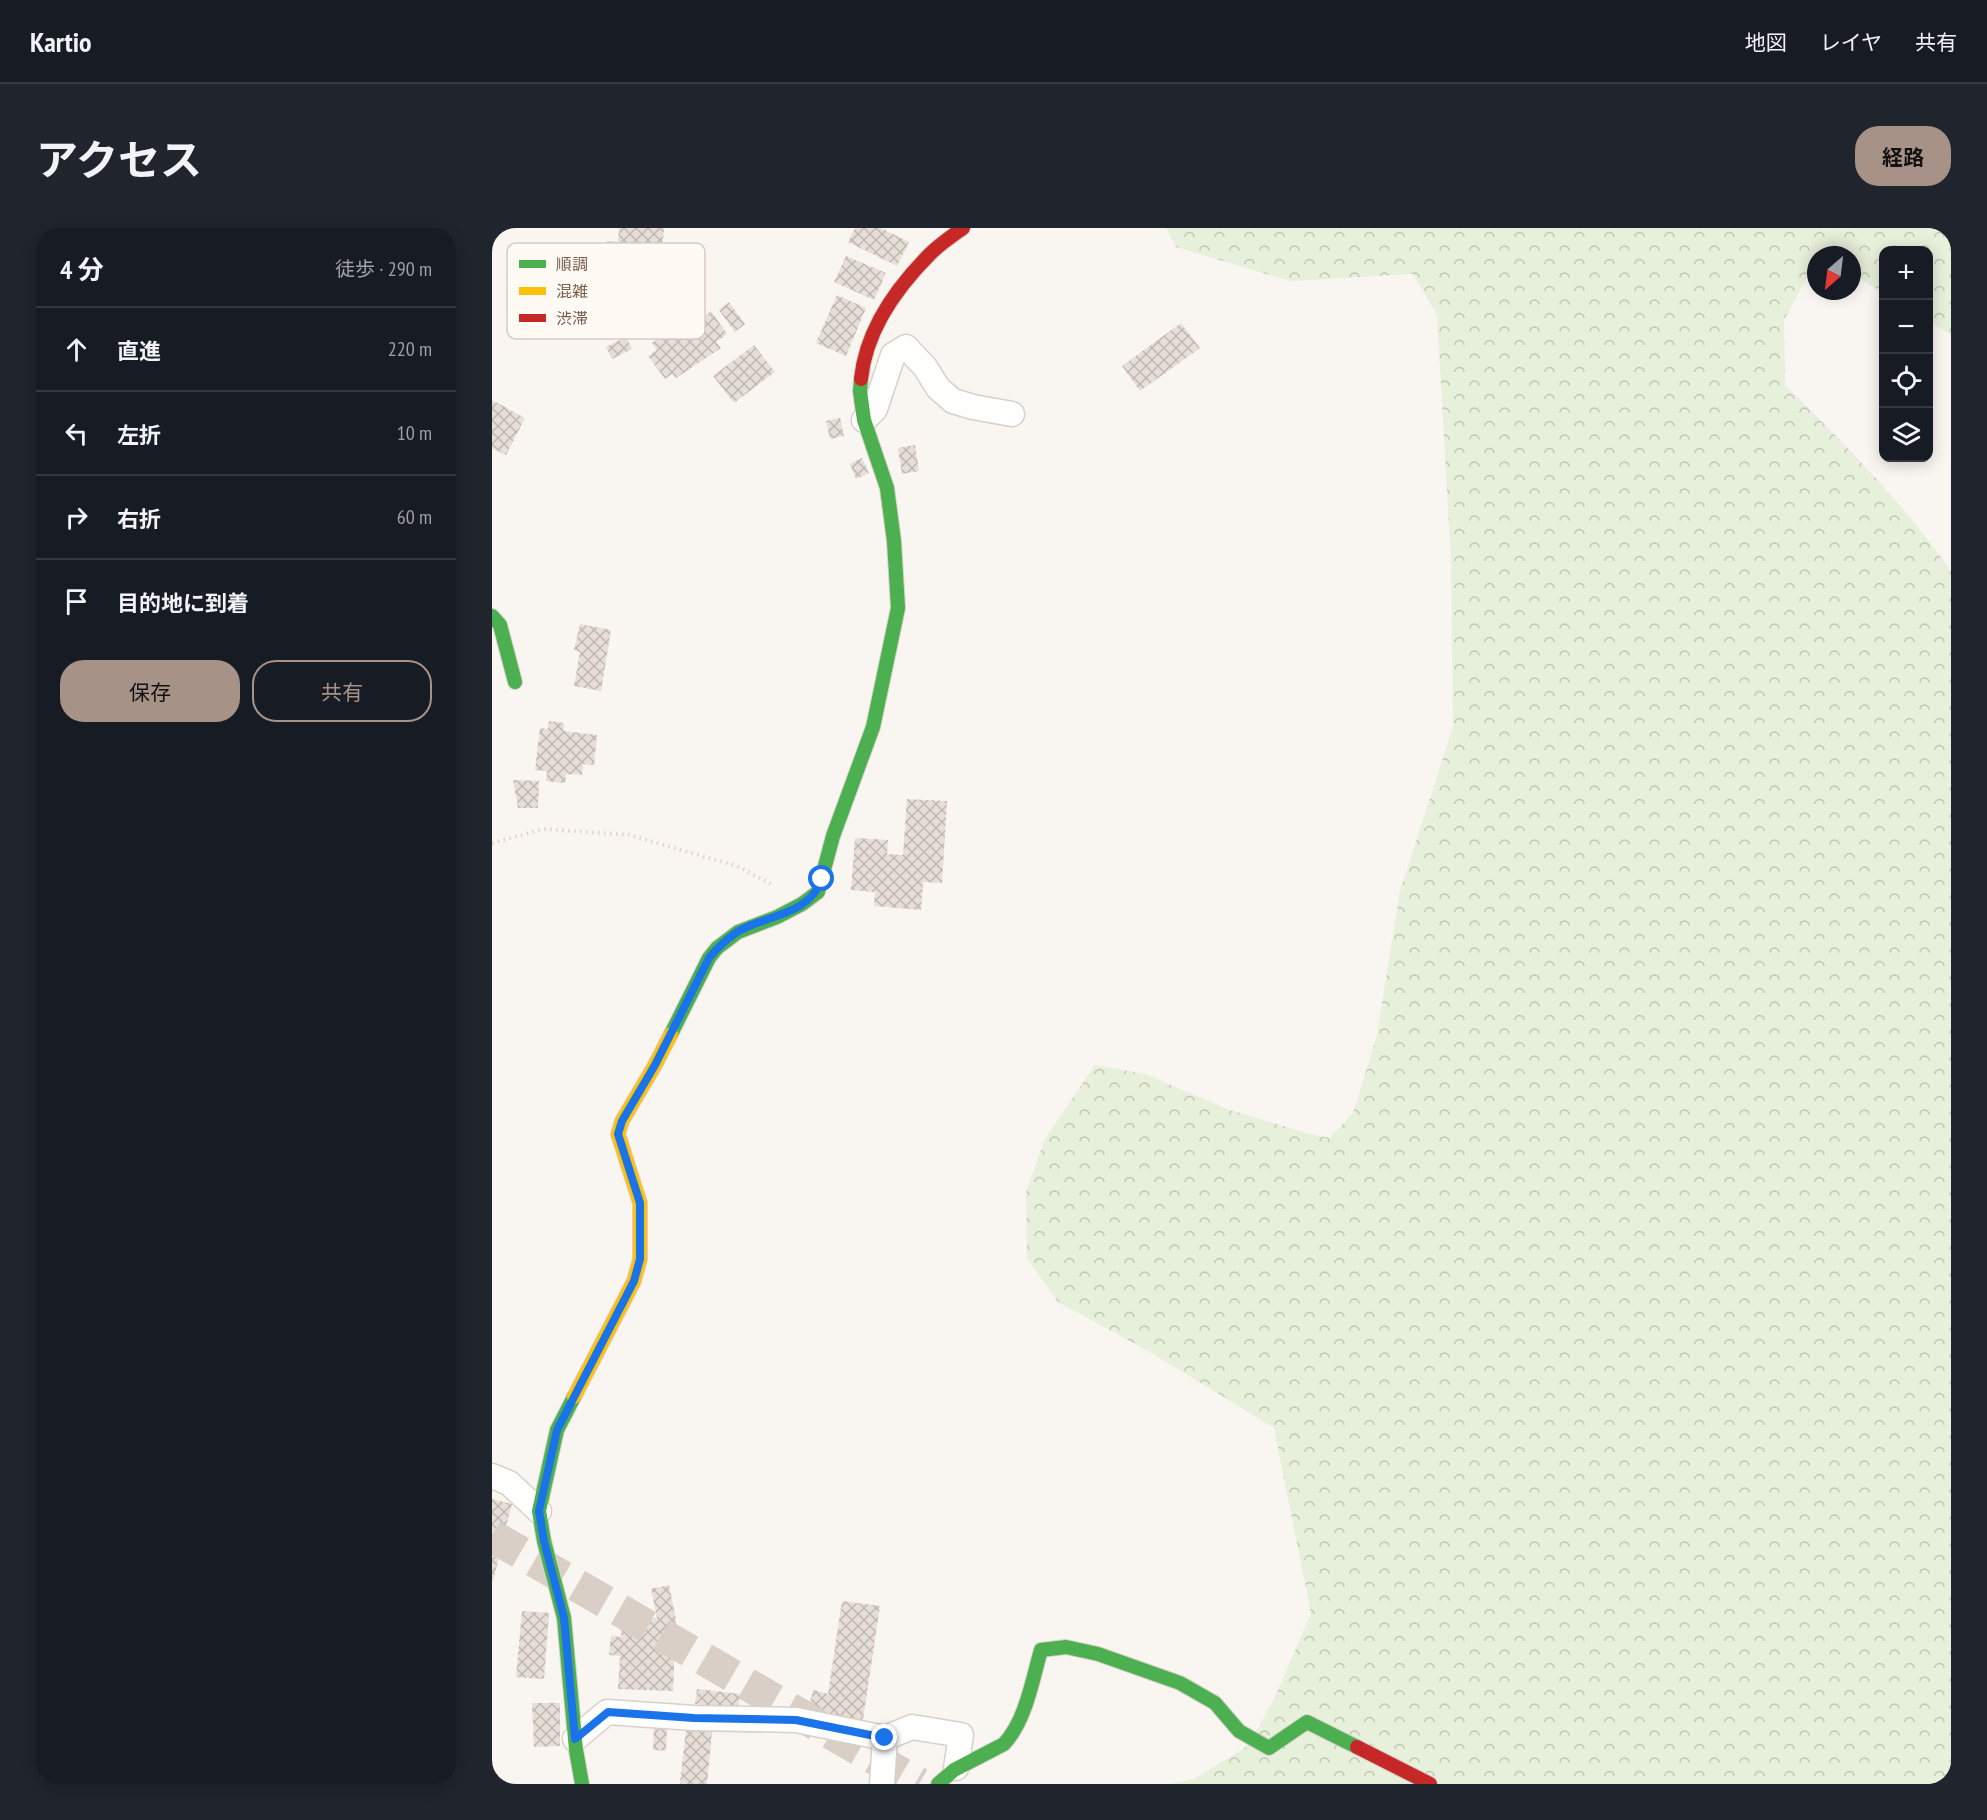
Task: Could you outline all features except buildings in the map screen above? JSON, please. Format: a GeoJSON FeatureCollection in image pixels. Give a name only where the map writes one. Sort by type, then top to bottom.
{"type":"FeatureCollection","features":[{"type":"Feature","properties":{"kind":"street"},"geometry":{"type":"LineString","coordinates":[[582,1784],[575,1739],[564,1618],[544,1541],[539,1511],[557,1430],[634,1281],[640,1259],[640,1203],[618,1134],[622,1121],[655,1065],[709,958],[717,948],[738,932],[777,917],[802,904],[818,892],[833,836],[873,727],[898,608],[894,541],[886,488],[864,420],[860,391],[863,361],[873,332],[894,296],[932,253],[963,228]]}},
{"type":"Feature","properties":{"kind":"street"},"geometry":{"type":"LineString","coordinates":[[864,420],[875,409],[892,355],[906,347],[925,367],[938,388],[953,401],[1012,414]]}},
{"type":"Feature","properties":{"kind":"street"},"geometry":{"type":"LineString","coordinates":[[492,616],[500,626],[514,682]]}},
{"type":"Feature","properties":{"kind":"street"},"geometry":{"type":"LineString","coordinates":[[492,1476],[509,1483],[539,1511]]}},
{"type":"Feature","properties":{"kind":"street"},"geometry":{"type":"LineString","coordinates":[[938,1784],[948,1772],[1005,1744],[1015,1733],[1041,1650],[1066,1647],[1098,1654],[1180,1683],[1215,1703],[1239,1731],[1269,1748],[1307,1722],[1430,1784]]}},
{"type":"Feature","properties":{"kind":"street"},"geometry":{"type":"LineString","coordinates":[[575,1739],[608,1712],[694,1718],[796,1720],[885,1738],[912,1727],[961,1736],[956,1768]]}},
{"type":"Feature","properties":{"kind":"street"},"geometry":{"type":"LineString","coordinates":[[882,1784],[885,1738]]}},
{"type":"Feature","properties":{"kind":"path"},"geometry":{"type":"LineString","coordinates":[[492,843],[544,829],[629,835],[737,866],[773,885]]}},
{"type":"Feature","properties":{"kind":"green space"},"geometry":{"type":"Polygon","coordinates":[[[1166,228],[1951,228],[1951,335],[1933,324],[1933,246],[1879,246],[1879,291],[1861,280],[1861,246],[1807,246],[1807,277],[1784,320],[1785,385],[1851,451],[1893,498],[1951,571],[1951,1784],[1168,1784],[1194,1779],[1249,1745],[1276,1695],[1311,1613],[1274,1428],[1150,1352],[1058,1302],[1027,1258],[1026,1192],[1045,1139],[1095,1065],[1145,1074],[1227,1109],[1330,1138],[1353,1113],[1377,1035],[1400,891],[1453,727],[1451,561],[1437,315],[1413,274],[1291,281],[1176,247],[1166,228]]]}},
{"type":"Feature","properties":{"kind":"tunnel"},"geometry":{"type":"LineString","coordinates":[[492,1536],[919,1784]]}},
{"type":"Feature","properties":{"kind":"traffic: fast"},"geometry":{"type":"LineString","coordinates":[[671,1034],[709,958],[717,948],[738,932],[777,917],[802,904],[818,892],[833,836],[873,727],[898,608],[894,541],[887,488],[864,420],[860,391],[861,379]]}},
{"type":"Feature","properties":{"kind":"traffic: fast"},"geometry":{"type":"LineString","coordinates":[[492,616],[500,625],[515,682]]}},
{"type":"Feature","properties":{"kind":"traffic: fast"},"geometry":{"type":"LineString","coordinates":[[574,1397],[557,1430],[539,1511],[544,1541],[564,1618],[576,1750],[582,1784]]}},
{"type":"Feature","properties":{"kind":"traffic: fast"},"geometry":{"type":"LineString","coordinates":[[938,1784],[954,1770],[1004,1744],[1018,1724],[1023,1712],[1041,1650],[1066,1647],[1098,1654],[1180,1683],[1215,1703],[1239,1731],[1269,1748],[1307,1722],[1357,1747]]}},
{"type":"Feature","properties":{"kind":"traffic: slow"},"geometry":{"type":"LineString","coordinates":[[574,1397],[634,1281],[640,1259],[640,1203],[618,1134],[622,1121],[671,1034]]}},
{"type":"Feature","properties":{"kind":"traffic: jam"},"geometry":{"type":"LineString","coordinates":[[861,379],[869,344],[876,327],[895,296],[917,267],[942,243],[963,228]]}},
{"type":"Feature","properties":{"kind":"traffic: jam"},"geometry":{"type":"LineString","coordinates":[[1357,1747],[1430,1784]]}},
{"type":"Feature","properties":{"kind":"route"},"geometry":{"type":"LineString","coordinates":[[822,879],[818,892],[802,904],[777,917],[738,932],[717,948],[709,958],[655,1065],[622,1121],[618,1134],[640,1203],[640,1259],[634,1281],[557,1430],[539,1511],[544,1541],[564,1618],[575,1739],[608,1712],[694,1718],[796,1720],[885,1738]]}}]}
